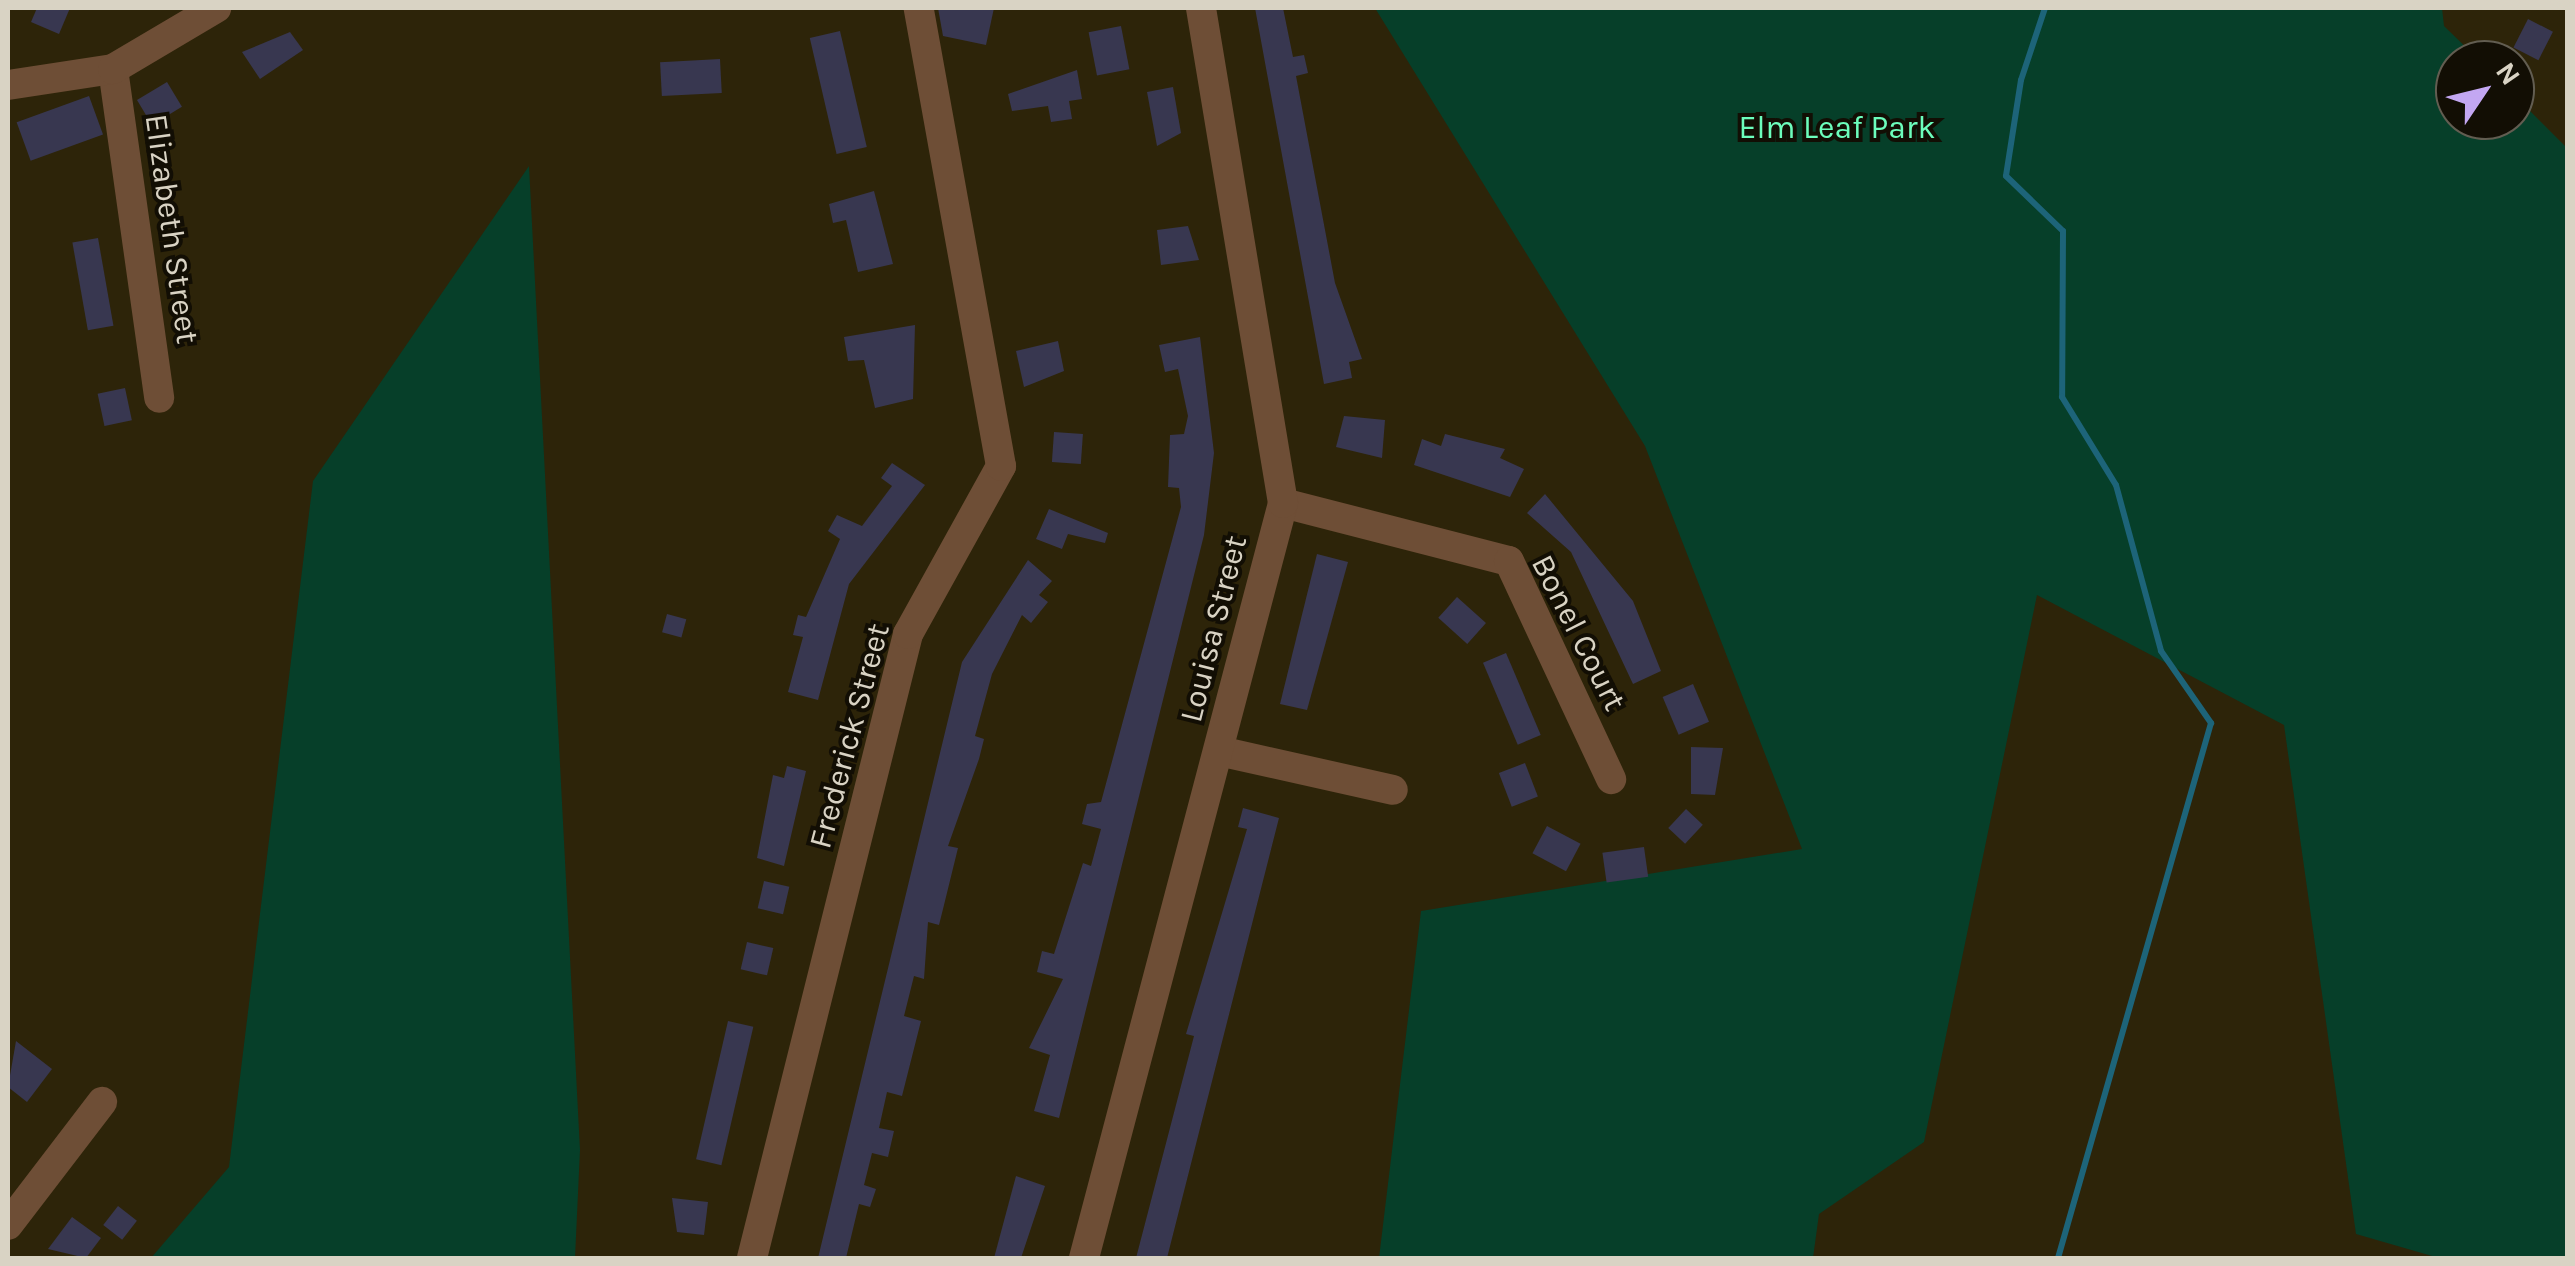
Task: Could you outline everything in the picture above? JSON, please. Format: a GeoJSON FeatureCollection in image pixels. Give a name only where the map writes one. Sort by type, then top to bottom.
{"type":"FeatureCollection","features":[{"type":"Feature","properties":{"kind":"street"},"geometry":{"type":"LineString","coordinates":[[8,86],[113,69],[216,8]]}},
{"type":"Feature","properties":{"kind":"street","name":"Frederick Street"},"geometry":{"type":"LineString","coordinates":[[752,1258],[908,634],[1001,466],[919,8]]}},
{"type":"Feature","properties":{"kind":"street","name":"Louisa Street"},"geometry":{"type":"LineString","coordinates":[[1084,1258],[1283,502],[1201,8]]}},
{"type":"Feature","properties":{"kind":"street","name":"Elizabeth Street"},"geometry":{"type":"LineString","coordinates":[[113,69],[159,398]]}},
{"type":"Feature","properties":{"kind":"street","name":"Bonel Court"},"geometry":{"type":"LineString","coordinates":[[1283,502],[1509,561],[1611,779]]}},
{"type":"Feature","properties":{"kind":"street"},"geometry":{"type":"LineString","coordinates":[[1219,751],[1393,790]]}},
{"type":"Feature","properties":{"kind":"street"},"geometry":{"type":"LineString","coordinates":[[8,1225],[102,1102]]}},
{"type":"Feature","properties":{"kind":"green space","name":"Elm Leaf Park"},"geometry":{"type":"Polygon","coordinates":[[[1375,8],[2442,8],[2444,26],[2458,40],[2435,40],[2435,140],[2535,140],[2535,116],[2567,148],[2567,1258],[2439,1258],[2356,1234],[2284,725],[2037,595],[1924,1142],[1819,1214],[1813,1258],[1379,1258],[1421,911],[1802,849],[1645,446],[1375,8]]]}},
{"type":"Feature","properties":{"kind":"green space"},"geometry":{"type":"Polygon","coordinates":[[[529,166],[580,1150],[575,1258],[151,1258],[229,1167],[313,481],[529,166]]]}},
{"type":"Feature","properties":{"kind":"building"},"geometry":{"type":"Polygon","coordinates":[[[37,8],[70,8],[59,34],[31,22],[37,8]]]}},
{"type":"Feature","properties":{"kind":"building"},"geometry":{"type":"Polygon","coordinates":[[[938,8],[994,8],[986,45],[943,36],[938,8]]]}},
{"type":"Feature","properties":{"kind":"building"},"geometry":{"type":"Polygon","coordinates":[[[1255,8],[1283,8],[1293,57],[1304,55],[1308,73],[1296,76],[1335,283],[1362,359],[1349,362],[1352,378],[1324,384],[1255,8]]]}},
{"type":"Feature","properties":{"kind":"building"},"geometry":{"type":"Polygon","coordinates":[[[2528,19],[2553,32],[2538,60],[2535,58],[2535,40],[2517,40],[2528,19]]]}},
{"type":"Feature","properties":{"kind":"building"},"geometry":{"type":"Polygon","coordinates":[[[1121,26],[1129,69],[1097,75],[1089,32],[1121,26]]]}},
{"type":"Feature","properties":{"kind":"building"},"geometry":{"type":"Polygon","coordinates":[[[840,31],[867,147],[837,154],[810,38],[840,31]]]}},
{"type":"Feature","properties":{"kind":"building"},"geometry":{"type":"Polygon","coordinates":[[[290,32],[303,50],[260,79],[242,52],[290,32]]]}},
{"type":"Feature","properties":{"kind":"building"},"geometry":{"type":"Polygon","coordinates":[[[720,59],[722,93],[662,96],[660,62],[720,59]]]}},
{"type":"Feature","properties":{"kind":"building"},"geometry":{"type":"Polygon","coordinates":[[[1077,70],[1082,99],[1069,101],[1072,119],[1051,122],[1048,106],[1012,111],[1008,94],[1077,70]]]}},
{"type":"Feature","properties":{"kind":"building"},"geometry":{"type":"Polygon","coordinates":[[[167,82],[182,107],[152,125],[137,100],[167,82]]]}},
{"type":"Feature","properties":{"kind":"building"},"geometry":{"type":"Polygon","coordinates":[[[1173,87],[1181,133],[1157,146],[1147,92],[1173,87]]]}},
{"type":"Feature","properties":{"kind":"building"},"geometry":{"type":"Polygon","coordinates":[[[89,96],[103,135],[31,161],[17,122],[89,96]]]}},
{"type":"Feature","properties":{"kind":"building"},"geometry":{"type":"Polygon","coordinates":[[[874,191],[893,264],[858,272],[846,220],[833,223],[829,204],[874,191]]]}},
{"type":"Feature","properties":{"kind":"building"},"geometry":{"type":"Polygon","coordinates":[[[1188,226],[1199,260],[1161,265],[1157,230],[1188,226]]]}},
{"type":"Feature","properties":{"kind":"building"},"geometry":{"type":"Polygon","coordinates":[[[98,238],[113,326],[88,330],[72,243],[98,238]]]}},
{"type":"Feature","properties":{"kind":"building"},"geometry":{"type":"Polygon","coordinates":[[[915,325],[913,399],[875,408],[864,360],[848,361],[844,337],[915,325]]]}},
{"type":"Feature","properties":{"kind":"building"},"geometry":{"type":"Polygon","coordinates":[[[1200,337],[1214,453],[1204,535],[1059,1118],[1034,1111],[1050,1055],[1029,1048],[1063,979],[1037,972],[1042,951],[1054,954],[1083,863],[1091,866],[1101,829],[1082,824],[1087,804],[1101,802],[1181,507],[1179,488],[1168,487],[1170,435],[1184,434],[1188,416],[1178,369],[1165,372],[1159,345],[1200,337]]]}},
{"type":"Feature","properties":{"kind":"building"},"geometry":{"type":"Polygon","coordinates":[[[1058,341],[1064,371],[1024,387],[1016,351],[1058,341]]]}},
{"type":"Feature","properties":{"kind":"building"},"geometry":{"type":"Polygon","coordinates":[[[125,388],[132,420],[104,426],[98,394],[125,388]]]}},
{"type":"Feature","properties":{"kind":"building"},"geometry":{"type":"Polygon","coordinates":[[[1344,416],[1385,420],[1382,458],[1336,447],[1344,416]]]}},
{"type":"Feature","properties":{"kind":"building"},"geometry":{"type":"Polygon","coordinates":[[[1054,432],[1083,434],[1081,464],[1052,462],[1054,432]]]}},
{"type":"Feature","properties":{"kind":"building"},"geometry":{"type":"Polygon","coordinates":[[[1445,434],[1505,449],[1500,458],[1524,469],[1510,497],[1414,465],[1422,439],[1441,446],[1445,434]]]}},
{"type":"Feature","properties":{"kind":"building"},"geometry":{"type":"Polygon","coordinates":[[[892,463],[925,485],[849,584],[818,700],[788,692],[803,637],[793,635],[798,615],[806,617],[840,539],[828,531],[837,515],[862,526],[892,486],[881,478],[892,463]]]}},
{"type":"Feature","properties":{"kind":"building"},"geometry":{"type":"Polygon","coordinates":[[[1545,494],[1633,601],[1661,671],[1633,684],[1571,552],[1527,513],[1545,494]]]}},
{"type":"Feature","properties":{"kind":"building"},"geometry":{"type":"Polygon","coordinates":[[[1049,509],[1108,533],[1105,543],[1068,534],[1062,549],[1036,539],[1049,509]]]}},
{"type":"Feature","properties":{"kind":"building"},"geometry":{"type":"Polygon","coordinates":[[[1317,554],[1348,562],[1307,710],[1280,704],[1317,554]]]}},
{"type":"Feature","properties":{"kind":"building"},"geometry":{"type":"Polygon","coordinates":[[[1028,560],[1052,581],[1039,595],[1048,602],[1031,623],[1022,615],[992,674],[975,736],[984,739],[979,759],[948,846],[958,848],[939,925],[928,922],[924,979],[914,976],[904,1016],[921,1021],[902,1096],[887,1092],[879,1128],[894,1131],[888,1157],[872,1153],[864,1185],[876,1189],[870,1207],[859,1204],[846,1258],[818,1258],[962,662],[1028,560]]]}},
{"type":"Feature","properties":{"kind":"building"},"geometry":{"type":"Polygon","coordinates":[[[1457,597],[1486,623],[1467,644],[1438,618],[1457,597]]]}},
{"type":"Feature","properties":{"kind":"building"},"geometry":{"type":"Polygon","coordinates":[[[667,614],[686,619],[681,638],[662,632],[667,614]]]}},
{"type":"Feature","properties":{"kind":"building"},"geometry":{"type":"Polygon","coordinates":[[[1506,653],[1541,735],[1518,745],[1483,663],[1506,653]]]}},
{"type":"Feature","properties":{"kind":"building"},"geometry":{"type":"Polygon","coordinates":[[[1693,684],[1709,722],[1679,735],[1663,697],[1693,684]]]}},
{"type":"Feature","properties":{"kind":"building"},"geometry":{"type":"Polygon","coordinates":[[[1691,747],[1723,748],[1715,795],[1691,794],[1691,747]]]}},
{"type":"Feature","properties":{"kind":"building"},"geometry":{"type":"Polygon","coordinates":[[[1525,763],[1538,797],[1512,807],[1499,773],[1525,763]]]}},
{"type":"Feature","properties":{"kind":"building"},"geometry":{"type":"Polygon","coordinates":[[[787,766],[806,771],[784,866],[757,858],[773,775],[784,778],[787,766]]]}},
{"type":"Feature","properties":{"kind":"building"},"geometry":{"type":"Polygon","coordinates":[[[1243,808],[1279,818],[1167,1258],[1136,1258],[1194,1036],[1186,1034],[1247,829],[1238,827],[1243,808]]]}},
{"type":"Feature","properties":{"kind":"building"},"geometry":{"type":"Polygon","coordinates":[[[1686,809],[1703,825],[1685,844],[1668,828],[1686,809]]]}},
{"type":"Feature","properties":{"kind":"building"},"geometry":{"type":"Polygon","coordinates":[[[1547,826],[1581,844],[1566,871],[1532,853],[1547,826]]]}},
{"type":"Feature","properties":{"kind":"building"},"geometry":{"type":"Polygon","coordinates":[[[1644,847],[1648,877],[1607,883],[1602,853],[1644,847]]]}},
{"type":"Feature","properties":{"kind":"building"},"geometry":{"type":"Polygon","coordinates":[[[764,881],[789,887],[783,914],[758,908],[764,881]]]}},
{"type":"Feature","properties":{"kind":"building"},"geometry":{"type":"Polygon","coordinates":[[[747,942],[773,948],[767,975],[741,969],[747,942]]]}},
{"type":"Feature","properties":{"kind":"building"},"geometry":{"type":"Polygon","coordinates":[[[728,1021],[753,1027],[721,1165],[696,1159],[728,1021]]]}},
{"type":"Feature","properties":{"kind":"building"},"geometry":{"type":"Polygon","coordinates":[[[16,1041],[52,1069],[27,1102],[8,1087],[16,1041]]]}},
{"type":"Feature","properties":{"kind":"building"},"geometry":{"type":"Polygon","coordinates":[[[1016,1176],[1045,1186],[1021,1258],[994,1258],[1016,1176]]]}},
{"type":"Feature","properties":{"kind":"building"},"geometry":{"type":"Polygon","coordinates":[[[672,1198],[708,1202],[704,1235],[677,1232],[672,1198]]]}},
{"type":"Feature","properties":{"kind":"building"},"geometry":{"type":"Polygon","coordinates":[[[118,1206],[137,1221],[122,1240],[103,1225],[118,1206]]]}},
{"type":"Feature","properties":{"kind":"building"},"geometry":{"type":"Polygon","coordinates":[[[72,1217],[101,1238],[86,1258],[48,1249],[72,1217]]]}},
{"type":"Feature","properties":{"kind":"waterway"},"geometry":{"type":"LineString","coordinates":[[2045,8],[2021,80],[2006,176],[2063,231],[2062,397],[2116,485],[2161,651],[2211,723],[2058,1258]]}}]}
